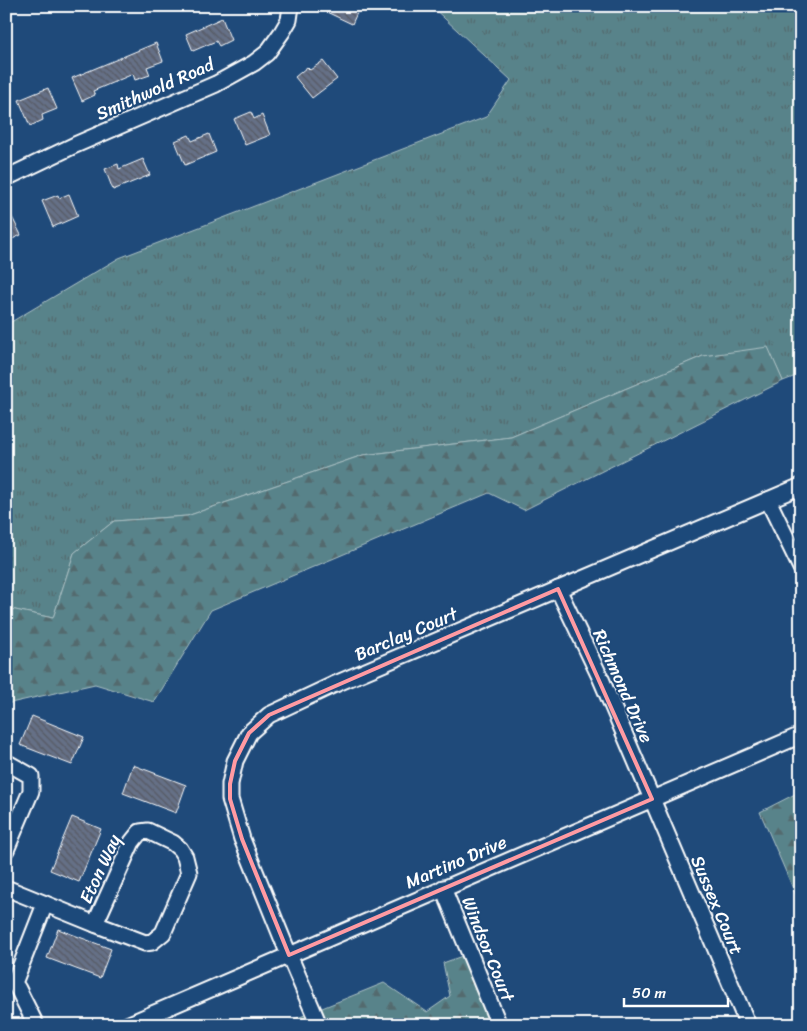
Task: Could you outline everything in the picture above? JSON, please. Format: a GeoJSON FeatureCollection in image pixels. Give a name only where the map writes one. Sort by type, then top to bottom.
{"type":"FeatureCollection","features":[{"type":"Feature","properties":{"kind":"street","name":"Smithwold Road"},"geometry":{"type":"LineString","coordinates":[[6,178],[75,145],[216,84],[254,63],[267,53],[282,32],[288,20],[291,6]]}},
{"type":"Feature","properties":{"kind":"street","name":"Barclay Court"},"geometry":{"type":"LineString","coordinates":[[319,1025],[242,839],[230,799],[230,784],[235,761],[250,733],[269,715],[333,685],[801,486]]}},
{"type":"Feature","properties":{"kind":"street"},"geometry":{"type":"LineString","coordinates":[[768,500],[801,568]]}},
{"type":"Feature","properties":{"kind":"street","name":"Richmond Drive"},"geometry":{"type":"LineString","coordinates":[[558,589],[601,679],[652,799]]}},
{"type":"Feature","properties":{"kind":"street","name":"Martino Drive"},"geometry":{"type":"LineString","coordinates":[[127,1025],[801,735]]}},
{"type":"Feature","properties":{"kind":"street"},"geometry":{"type":"LineString","coordinates":[[6,762],[31,776],[31,791],[6,850]]}},
{"type":"Feature","properties":{"kind":"street","name":"Sussex Court"},"geometry":{"type":"LineString","coordinates":[[652,799],[748,1025]]}},
{"type":"Feature","properties":{"kind":"street","name":"Eton Way"},"geometry":{"type":"LineString","coordinates":[[6,888],[95,924],[145,943],[152,942],[163,933],[189,873],[185,857],[180,849],[173,843],[148,831],[140,832],[132,842],[95,924]]}},
{"type":"Feature","properties":{"kind":"street","name":"Windsor Court"},"geometry":{"type":"LineString","coordinates":[[442,888],[499,1025]]}},
{"type":"Feature","properties":{"kind":"street"},"geometry":{"type":"LineString","coordinates":[[36,1025],[18,989],[10,980],[45,904]]}},
{"type":"Feature","properties":{"kind":"highlighted area"},"geometry":{"type":"Polygon","coordinates":[[[558,589],[652,799],[289,955],[242,839],[230,799],[230,784],[235,761],[249,733],[269,715],[558,589]]]}},
{"type":"Feature","properties":{"kind":"green space"},"geometry":{"type":"Polygon","coordinates":[[[431,6],[801,6],[801,374],[783,381],[768,348],[703,356],[511,437],[363,455],[187,516],[114,521],[74,553],[53,618],[6,608],[6,325],[119,258],[486,117],[511,80],[431,6]]]}},
{"type":"Feature","properties":{"kind":"green space"},"geometry":{"type":"Polygon","coordinates":[[[768,347],[783,381],[524,510],[489,493],[211,610],[154,702],[95,684],[6,704],[6,608],[53,618],[74,553],[114,521],[187,516],[363,455],[511,437],[703,356],[768,347]]]}},
{"type":"Feature","properties":{"kind":"green space"},"geometry":{"type":"Polygon","coordinates":[[[801,791],[801,907],[760,812],[801,791]]]}},
{"type":"Feature","properties":{"kind":"green space"},"geometry":{"type":"Polygon","coordinates":[[[473,952],[505,1025],[280,1025],[384,983],[427,1012],[450,996],[443,963],[473,952]]]}},
{"type":"Feature","properties":{"kind":"building"},"geometry":{"type":"Polygon","coordinates":[[[314,6],[360,6],[352,24],[314,6]]]}},
{"type":"Feature","properties":{"kind":"building"},"geometry":{"type":"Polygon","coordinates":[[[222,18],[231,40],[219,46],[216,41],[193,51],[186,34],[222,18]]]}},
{"type":"Feature","properties":{"kind":"building"},"geometry":{"type":"Polygon","coordinates":[[[156,43],[163,61],[147,67],[150,75],[135,80],[133,74],[93,91],[95,95],[82,101],[72,78],[156,43]]]}},
{"type":"Feature","properties":{"kind":"building"},"geometry":{"type":"Polygon","coordinates":[[[323,61],[337,79],[312,98],[295,77],[307,67],[310,70],[323,61]]]}},
{"type":"Feature","properties":{"kind":"building"},"geometry":{"type":"Polygon","coordinates":[[[48,88],[57,109],[42,115],[43,120],[30,126],[19,100],[48,88]]]}},
{"type":"Feature","properties":{"kind":"building"},"geometry":{"type":"Polygon","coordinates":[[[251,112],[254,119],[262,115],[270,135],[245,145],[234,119],[251,112]]]}},
{"type":"Feature","properties":{"kind":"building"},"geometry":{"type":"Polygon","coordinates":[[[209,134],[216,152],[185,165],[175,141],[189,135],[192,141],[209,134]]]}},
{"type":"Feature","properties":{"kind":"building"},"geometry":{"type":"Polygon","coordinates":[[[143,159],[150,175],[113,190],[105,169],[118,164],[119,169],[143,159]]]}},
{"type":"Feature","properties":{"kind":"building"},"geometry":{"type":"Polygon","coordinates":[[[69,194],[78,216],[53,227],[42,201],[58,195],[59,198],[69,194]]]}},
{"type":"Feature","properties":{"kind":"building"},"geometry":{"type":"Polygon","coordinates":[[[6,205],[21,235],[6,242],[6,205]]]}},
{"type":"Feature","properties":{"kind":"building"},"geometry":{"type":"Polygon","coordinates":[[[32,716],[84,737],[72,765],[20,745],[32,716]]]}},
{"type":"Feature","properties":{"kind":"building"},"geometry":{"type":"Polygon","coordinates":[[[133,765],[186,785],[176,813],[123,793],[133,765]]]}},
{"type":"Feature","properties":{"kind":"building"},"geometry":{"type":"Polygon","coordinates":[[[72,817],[101,829],[79,882],[50,870],[72,817]]]}},
{"type":"Feature","properties":{"kind":"building"},"geometry":{"type":"Polygon","coordinates":[[[58,929],[111,949],[100,978],[47,958],[58,929]]]}}]}
